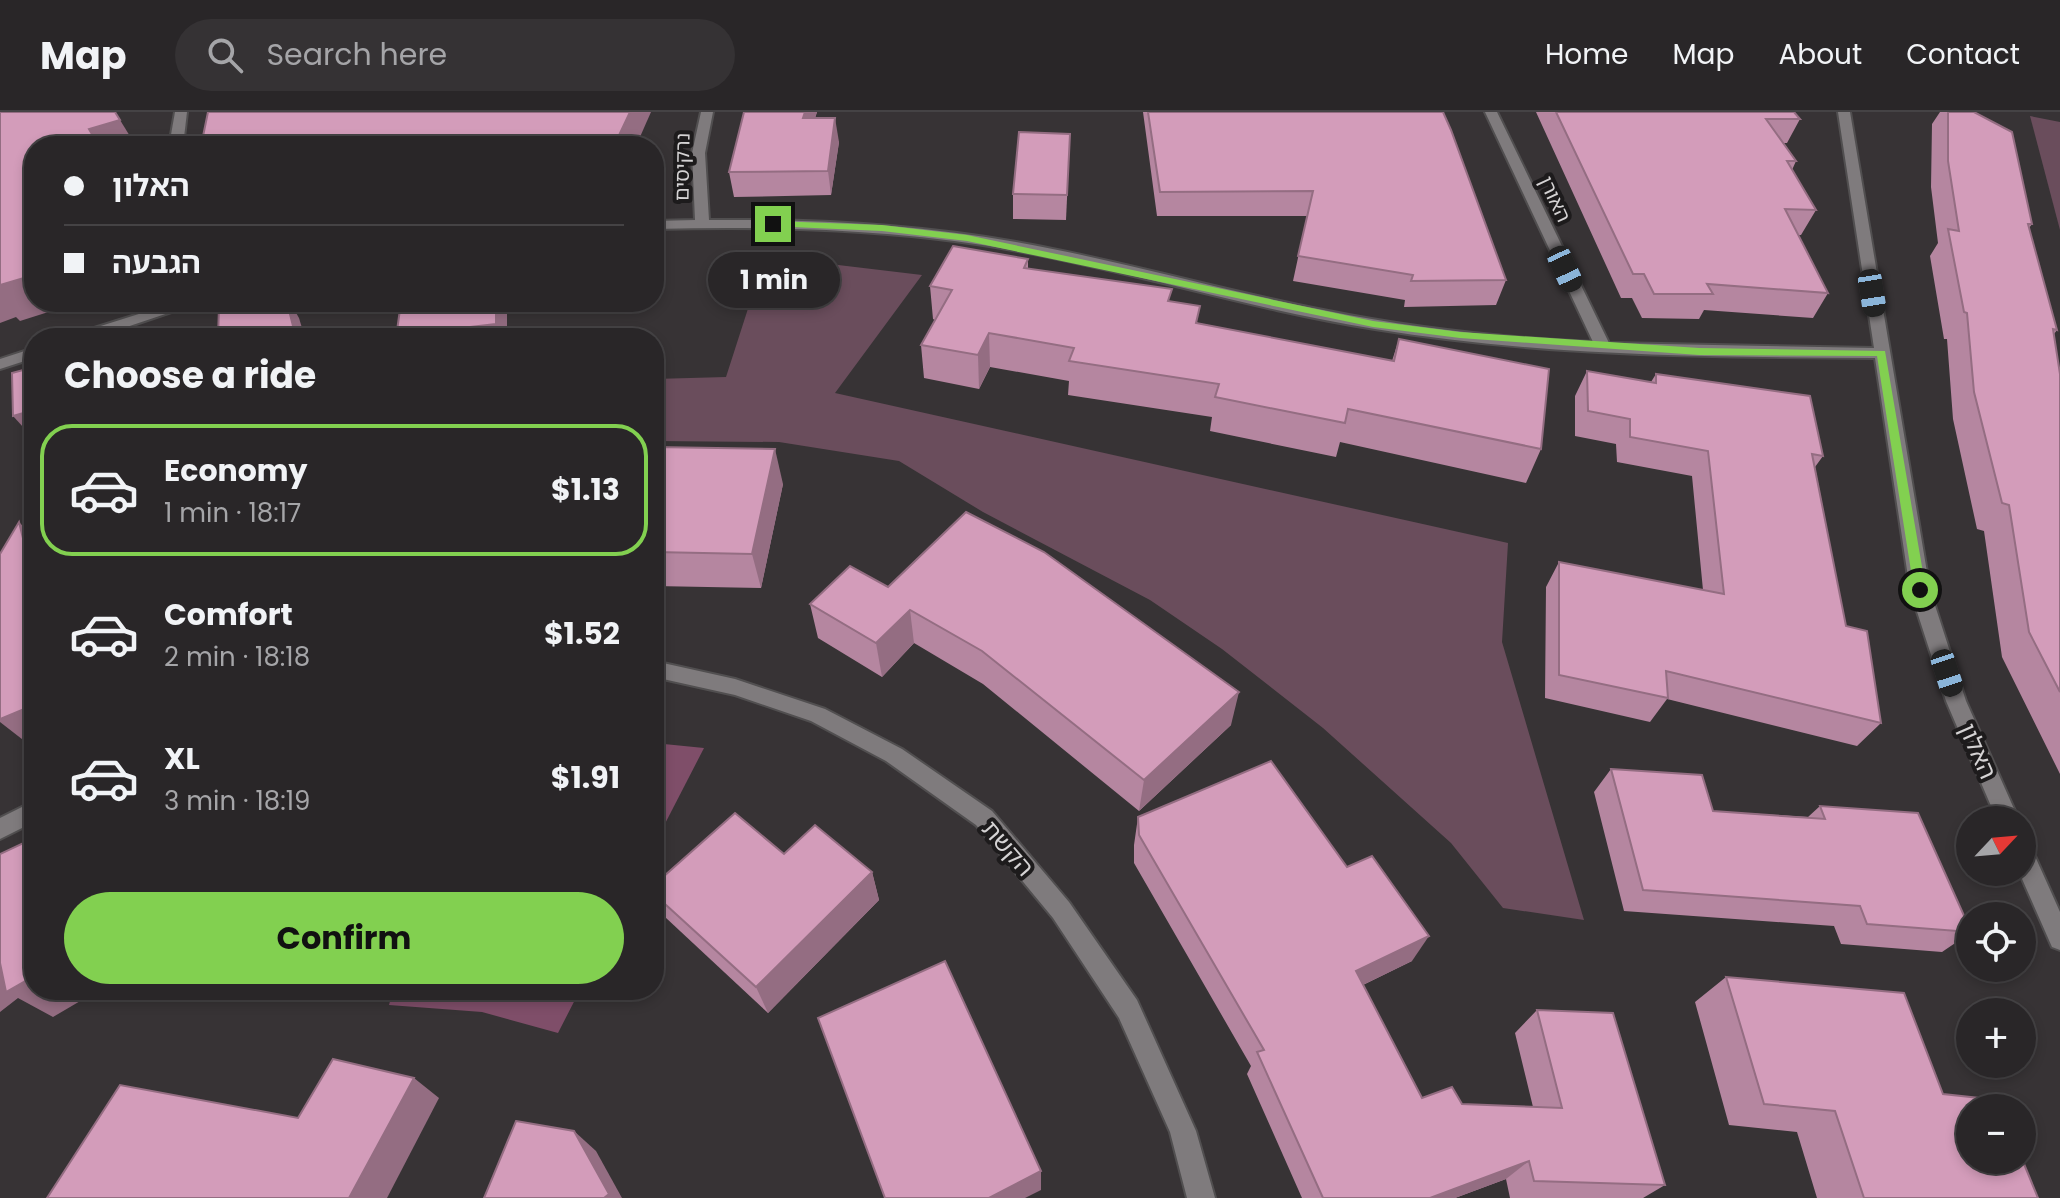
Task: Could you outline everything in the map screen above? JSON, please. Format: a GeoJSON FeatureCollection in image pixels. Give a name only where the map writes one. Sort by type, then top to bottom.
{"type":"FeatureCollection","features":[{"type":"Feature","properties":{"kind":"street"},"geometry":{"type":"LineString","coordinates":[[177,136],[181,112]]}},
{"type":"Feature","properties":{"kind":"street","name":"נרקיסים"},"geometry":{"type":"LineString","coordinates":[[702,224],[697,176],[700,140],[707,112]]}},
{"type":"Feature","properties":{"kind":"street","name":"האורן"},"geometry":{"type":"LineString","coordinates":[[1491,112],[1603,347]]}},
{"type":"Feature","properties":{"kind":"street","name":"האלון"},"geometry":{"type":"LineString","coordinates":[[1844,112],[1920,590],[1956,701],[2002,806]]}},
{"type":"Feature","properties":{"kind":"street"},"geometry":{"type":"LineString","coordinates":[[664,225],[882,228],[967,238],[1373,324],[1603,347],[1699,352],[1882,353]]}},
{"type":"Feature","properties":{"kind":"street"},"geometry":{"type":"LineString","coordinates":[[110,328],[161,312]]}},
{"type":"Feature","properties":{"kind":"street"},"geometry":{"type":"LineString","coordinates":[[0,364],[24,356]]}},
{"type":"Feature","properties":{"kind":"street","name":"הקשת"},"geometry":{"type":"LineString","coordinates":[[664,671],[735,687],[818,715],[894,755],[984,818],[1061,910],[1128,1009],[1183,1131],[1201,1198]]}},
{"type":"Feature","properties":{"kind":"street"},"geometry":{"type":"LineString","coordinates":[[0,829],[24,816]]}},
{"type":"Feature","properties":{"kind":"street"},"geometry":{"type":"LineString","coordinates":[[2036,884],[2060,939]]}},
{"type":"Feature","properties":{"kind":"shaded area"},"geometry":{"type":"Polygon","coordinates":[[[2030,116],[2060,122],[2060,230],[2030,116]]]}},
{"type":"Feature","properties":{"kind":"shaded area"},"geometry":{"type":"Polygon","coordinates":[[[788,259],[922,275],[835,393],[1508,543],[1502,642],[1584,920],[1503,908],[1451,843],[1323,728],[1222,649],[1150,600],[983,512],[899,461],[779,442],[664,441],[664,379],[726,377],[763,262],[788,259]]]}},
{"type":"Feature","properties":{"kind":"shaded area"},"geometry":{"type":"Polygon","coordinates":[[[664,744],[704,748],[664,826],[664,744]]]}},
{"type":"Feature","properties":{"kind":"shaded area"},"geometry":{"type":"Polygon","coordinates":[[[390,1000],[575,1000],[558,1033],[482,1012],[389,1005],[390,1000]]]}},
{"type":"Feature","properties":{"kind":"building"},"geometry":{"type":"Polygon","coordinates":[[[0,112],[115,112],[120,120],[89,129],[93,136],[24,136],[24,278],[0,285],[0,112]]]}},
{"type":"Feature","properties":{"kind":"building"},"geometry":{"type":"Polygon","coordinates":[[[208,112],[630,112],[619,136],[203,136],[208,112]]]}},
{"type":"Feature","properties":{"kind":"building"},"geometry":{"type":"Polygon","coordinates":[[[744,112],[805,112],[803,118],[835,118],[828,171],[729,172],[744,112]]]}},
{"type":"Feature","properties":{"kind":"building"},"geometry":{"type":"Polygon","coordinates":[[[1148,112],[1443,112],[1506,280],[1411,281],[1413,275],[1298,256],[1313,191],[1160,192],[1148,112]]]}},
{"type":"Feature","properties":{"kind":"building"},"geometry":{"type":"Polygon","coordinates":[[[1556,112],[1794,112],[1800,119],[1766,119],[1796,161],[1787,161],[1816,210],[1785,209],[1828,293],[1707,284],[1713,294],[1654,294],[1644,274],[1633,274],[1556,112]]]}},
{"type":"Feature","properties":{"kind":"building"},"geometry":{"type":"Polygon","coordinates":[[[1948,112],[1974,112],[2012,132],[2032,224],[2028,224],[2057,330],[2053,329],[2060,374],[2060,692],[2029,632],[2009,505],[2002,503],[1974,392],[1967,313],[1964,312],[1948,229],[1959,231],[1948,161],[1948,112]]]}},
{"type":"Feature","properties":{"kind":"building"},"geometry":{"type":"Polygon","coordinates":[[[1019,132],[1070,134],[1067,195],[1013,194],[1019,132]]]}},
{"type":"Feature","properties":{"kind":"building"},"geometry":{"type":"Polygon","coordinates":[[[953,246],[1028,259],[1024,268],[1172,289],[1168,301],[1200,306],[1196,323],[1394,361],[1399,339],[1549,369],[1541,449],[1348,409],[1345,423],[1215,397],[1219,384],[1069,361],[1074,348],[989,333],[978,355],[921,345],[952,290],[930,286],[953,246]]]}},
{"type":"Feature","properties":{"kind":"building"},"geometry":{"type":"Polygon","coordinates":[[[219,312],[290,312],[294,328],[218,328],[219,312]]]}},
{"type":"Feature","properties":{"kind":"building"},"geometry":{"type":"Polygon","coordinates":[[[400,312],[496,312],[496,324],[471,328],[397,328],[400,312]]]}},
{"type":"Feature","properties":{"kind":"building"},"geometry":{"type":"Polygon","coordinates":[[[24,370],[24,413],[13,416],[12,373],[24,370]]]}},
{"type":"Feature","properties":{"kind":"building"},"geometry":{"type":"Polygon","coordinates":[[[1587,371],[1656,383],[1656,374],[1810,396],[1823,456],[1812,454],[1846,626],[1867,631],[1881,723],[1666,671],[1668,698],[1559,675],[1559,562],[1724,594],[1708,451],[1630,437],[1630,419],[1588,411],[1587,371]]]}},
{"type":"Feature","properties":{"kind":"building"},"geometry":{"type":"Polygon","coordinates":[[[664,447],[775,449],[752,554],[664,552],[664,447]]]}},
{"type":"Feature","properties":{"kind":"building"},"geometry":{"type":"Polygon","coordinates":[[[966,512],[1044,552],[1239,692],[1144,780],[982,651],[910,610],[876,643],[810,604],[850,566],[888,587],[966,512]]]}},
{"type":"Feature","properties":{"kind":"building"},"geometry":{"type":"Polygon","coordinates":[[[19,522],[24,542],[24,709],[0,719],[0,554],[19,522]]]}},
{"type":"Feature","properties":{"kind":"building"},"geometry":{"type":"Polygon","coordinates":[[[1271,761],[1347,867],[1372,856],[1429,936],[1356,971],[1422,1098],[1452,1087],[1462,1104],[1562,1108],[1537,1010],[1613,1013],[1665,1185],[1534,1181],[1529,1161],[1430,1198],[1323,1198],[1257,1052],[1264,1050],[1139,835],[1138,817],[1271,761]]]}},
{"type":"Feature","properties":{"kind":"building"},"geometry":{"type":"Polygon","coordinates":[[[1611,769],[1702,775],[1713,811],[1825,819],[1820,806],[1918,813],[1958,902],[1956,931],[1867,924],[1860,906],[1643,890],[1611,769]]]}},
{"type":"Feature","properties":{"kind":"building"},"geometry":{"type":"Polygon","coordinates":[[[735,813],[784,854],[815,825],[872,872],[756,987],[664,903],[664,876],[735,813]]]}},
{"type":"Feature","properties":{"kind":"building"},"geometry":{"type":"Polygon","coordinates":[[[24,843],[24,982],[6,992],[0,963],[0,854],[24,843]]]}},
{"type":"Feature","properties":{"kind":"building"},"geometry":{"type":"Polygon","coordinates":[[[945,961],[1041,1171],[989,1198],[885,1198],[818,1018],[945,961]]]}},
{"type":"Feature","properties":{"kind":"building"},"geometry":{"type":"Polygon","coordinates":[[[1726,977],[1904,993],[1943,1094],[1956,1095],[1956,1174],[2028,1174],[2038,1198],[1864,1198],[1835,1111],[1764,1104],[1726,977]]]}},
{"type":"Feature","properties":{"kind":"building"},"geometry":{"type":"Polygon","coordinates":[[[333,1059],[414,1078],[349,1198],[47,1198],[120,1085],[298,1118],[333,1059]]]}},
{"type":"Feature","properties":{"kind":"building"},"geometry":{"type":"Polygon","coordinates":[[[516,1121],[574,1131],[609,1194],[604,1198],[484,1198],[516,1121]]]}},
{"type":"Feature","properties":{"kind":"route"},"geometry":{"type":"LineString","coordinates":[[773,224],[882,228],[967,238],[1373,324],[1460,335],[1699,352],[1882,353],[1920,590]]}}]}
